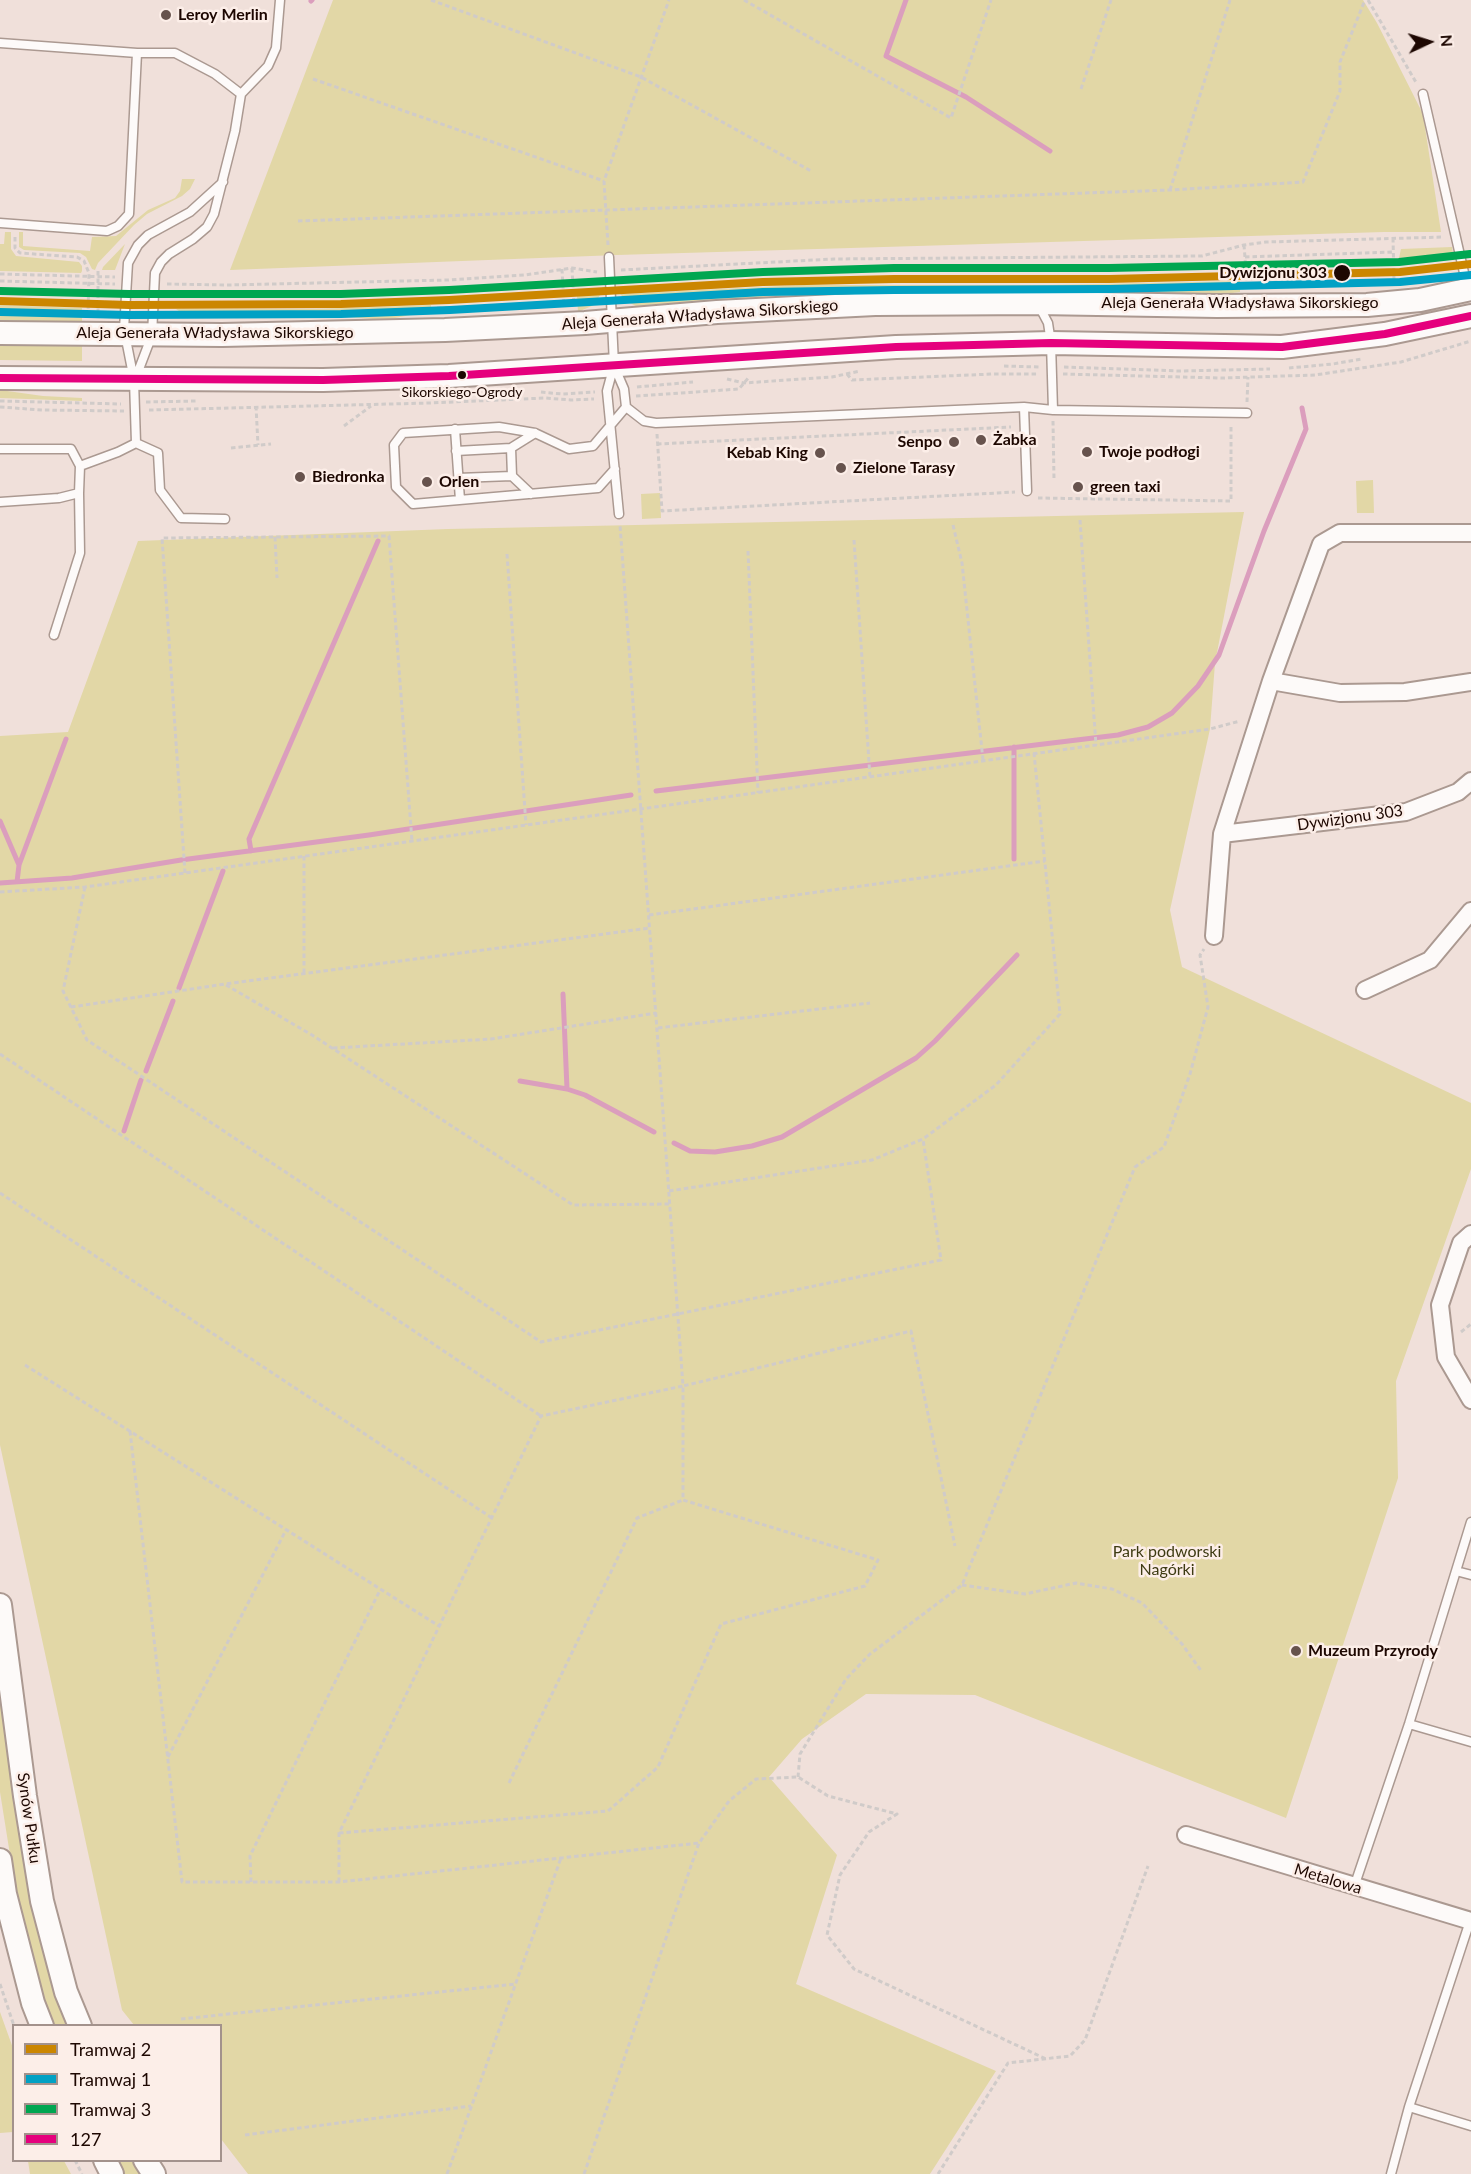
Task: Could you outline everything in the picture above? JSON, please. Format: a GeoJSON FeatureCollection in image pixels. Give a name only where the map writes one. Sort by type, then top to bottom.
{"type":"FeatureCollection","features":[{"type":"Feature","properties":{"kind":"main road","name":"Aleja Generała Władysława Sikorskiego"},"geometry":{"type":"LineString","coordinates":[[0,333],[222,335],[445,330],[875,304],[1367,305],[1420,300],[1469,290]]}},
{"type":"Feature","properties":{"kind":"main road","name":"Aleja Generała Władysława Sikorskiego"},"geometry":{"type":"LineString","coordinates":[[0,378],[323,380],[449,376],[896,347],[1051,343],[1282,347],[1384,334],[1471,316]]}},
{"type":"Feature","properties":{"kind":"main road","name":"Synów Pułku"},"geometry":{"type":"LineString","coordinates":[[0,1605],[25,1796],[42,1900],[66,1992],[80,2024]]}},
{"type":"Feature","properties":{"kind":"main road"},"geometry":{"type":"LineString","coordinates":[[0,1860],[5,1894],[33,2004],[42,2024]]}},
{"type":"Feature","properties":{"kind":"street"},"geometry":{"type":"LineString","coordinates":[[1214,936],[1222,834],[1271,681],[1321,544],[1340,534],[1471,533]]}},
{"type":"Feature","properties":{"kind":"street"},"geometry":{"type":"LineString","coordinates":[[1271,681],[1340,693],[1405,692],[1471,682]]}},
{"type":"Feature","properties":{"kind":"street","name":"Dywizjonu 303"},"geometry":{"type":"LineString","coordinates":[[1222,834],[1406,812],[1458,792],[1471,781]]}},
{"type":"Feature","properties":{"kind":"street"},"geometry":{"type":"LineString","coordinates":[[1365,990],[1430,960],[1471,911]]}},
{"type":"Feature","properties":{"kind":"street"},"geometry":{"type":"LineString","coordinates":[[1471,1234],[1461,1243],[1440,1305],[1446,1357],[1471,1400]]}},
{"type":"Feature","properties":{"kind":"street","name":"Metalowa"},"geometry":{"type":"LineString","coordinates":[[1186,1835],[1471,1921]]}},
{"type":"Feature","properties":{"kind":"lane"},"geometry":{"type":"LineString","coordinates":[[135,380],[152,335],[153,284],[158,268],[169,254],[207,227],[214,214],[224,181],[241,94],[268,66],[276,48],[280,0]]}},
{"type":"Feature","properties":{"kind":"lane"},"geometry":{"type":"LineString","coordinates":[[0,43],[137,53],[175,53],[215,74],[241,94]]}},
{"type":"Feature","properties":{"kind":"lane"},"geometry":{"type":"LineString","coordinates":[[0,223],[106,231],[118,226],[129,214],[137,53]]}},
{"type":"Feature","properties":{"kind":"lane"},"geometry":{"type":"LineString","coordinates":[[1423,94],[1469,290]]}},
{"type":"Feature","properties":{"kind":"lane"},"geometry":{"type":"LineString","coordinates":[[136,443],[135,380],[125,334],[128,263],[138,245],[153,231],[190,212],[224,181]]}},
{"type":"Feature","properties":{"kind":"lane"},"geometry":{"type":"LineString","coordinates":[[609,257],[614,365],[607,391],[618,514]]}},
{"type":"Feature","properties":{"kind":"lane"},"geometry":{"type":"LineString","coordinates":[[1038,303],[1048,323],[1051,343],[1053,410]]}},
{"type":"Feature","properties":{"kind":"lane"},"geometry":{"type":"LineString","coordinates":[[614,365],[624,388],[626,407],[644,421],[656,423],[1024,407],[1053,410],[1247,413]]}},
{"type":"Feature","properties":{"kind":"lane"},"geometry":{"type":"LineString","coordinates":[[615,469],[598,488],[413,504],[396,487],[394,445],[403,433],[499,427],[535,432],[569,448],[592,446],[626,407]]}},
{"type":"Feature","properties":{"kind":"lane"},"geometry":{"type":"LineString","coordinates":[[1024,407],[1027,491]]}},
{"type":"Feature","properties":{"kind":"lane"},"geometry":{"type":"LineString","coordinates":[[455,429],[460,500]]}},
{"type":"Feature","properties":{"kind":"lane"},"geometry":{"type":"LineString","coordinates":[[456,451],[511,448],[535,432]]}},
{"type":"Feature","properties":{"kind":"lane"},"geometry":{"type":"LineString","coordinates":[[80,466],[136,443]]}},
{"type":"Feature","properties":{"kind":"lane"},"geometry":{"type":"LineString","coordinates":[[136,443],[158,453],[160,490],[181,518],[225,519]]}},
{"type":"Feature","properties":{"kind":"lane"},"geometry":{"type":"LineString","coordinates":[[511,448],[512,476],[531,494]]}},
{"type":"Feature","properties":{"kind":"lane"},"geometry":{"type":"LineString","coordinates":[[0,449],[71,449],[80,466],[80,553],[54,635]]}},
{"type":"Feature","properties":{"kind":"lane"},"geometry":{"type":"LineString","coordinates":[[458,478],[512,476]]}},
{"type":"Feature","properties":{"kind":"lane"},"geometry":{"type":"LineString","coordinates":[[0,502],[59,498],[79,493]]}},
{"type":"Feature","properties":{"kind":"lane"},"geometry":{"type":"LineString","coordinates":[[1354,1887],[1409,1724],[1471,1522]]}},
{"type":"Feature","properties":{"kind":"lane"},"geometry":{"type":"LineString","coordinates":[[1456,1570],[1471,1575]]}},
{"type":"Feature","properties":{"kind":"lane"},"geometry":{"type":"LineString","coordinates":[[1409,1724],[1471,1742]]}},
{"type":"Feature","properties":{"kind":"lane"},"geometry":{"type":"LineString","coordinates":[[1391,2174],[1409,2107],[1471,1921]]}},
{"type":"Feature","properties":{"kind":"lane"},"geometry":{"type":"LineString","coordinates":[[1409,2107],[1471,2126]]}},
{"type":"Feature","properties":{"kind":"path"},"geometry":{"type":"LineString","coordinates":[[431,0],[641,77],[811,171]]}},
{"type":"Feature","properties":{"kind":"path"},"geometry":{"type":"LineString","coordinates":[[609,257],[604,181],[669,0]]}},
{"type":"Feature","properties":{"kind":"path"},"geometry":{"type":"LineString","coordinates":[[744,0],[951,118],[991,0]]}},
{"type":"Feature","properties":{"kind":"path"},"geometry":{"type":"LineString","coordinates":[[1081,90],[1111,0]]}},
{"type":"Feature","properties":{"kind":"path"},"geometry":{"type":"LineString","coordinates":[[1170,190],[1230,0]]}},
{"type":"Feature","properties":{"kind":"path"},"geometry":{"type":"LineString","coordinates":[[298,221],[1170,190],[1303,182],[1340,91],[1340,62],[1367,0]]}},
{"type":"Feature","properties":{"kind":"path"},"geometry":{"type":"LineString","coordinates":[[1367,0],[1423,94]]}},
{"type":"Feature","properties":{"kind":"path"},"geometry":{"type":"LineString","coordinates":[[313,79],[604,181]]}},
{"type":"Feature","properties":{"kind":"path"},"geometry":{"type":"LineString","coordinates":[[15,232],[15,245],[18,252],[80,258],[86,263],[89,276],[88,322]]}},
{"type":"Feature","properties":{"kind":"path"},"geometry":{"type":"LineString","coordinates":[[164,284],[303,284],[448,280],[525,275],[562,268],[598,272],[834,259],[1203,256],[1244,245],[1266,242],[1456,236]]}},
{"type":"Feature","properties":{"kind":"path"},"geometry":{"type":"LineString","coordinates":[[1275,284],[1394,281],[1393,238]]}},
{"type":"Feature","properties":{"kind":"path"},"geometry":{"type":"LineString","coordinates":[[1244,245],[1246,284],[1256,284]]}},
{"type":"Feature","properties":{"kind":"path"},"geometry":{"type":"LineString","coordinates":[[1245,257],[1393,252]]}},
{"type":"Feature","properties":{"kind":"path"},"geometry":{"type":"LineString","coordinates":[[562,268],[565,313]]}},
{"type":"Feature","properties":{"kind":"path"},"geometry":{"type":"LineString","coordinates":[[572,268],[574,312]]}},
{"type":"Feature","properties":{"kind":"path"},"geometry":{"type":"LineString","coordinates":[[98,270],[98,319]]}},
{"type":"Feature","properties":{"kind":"path"},"geometry":{"type":"LineString","coordinates":[[0,274],[115,277]]}},
{"type":"Feature","properties":{"kind":"path"},"geometry":{"type":"LineString","coordinates":[[0,281],[114,284]]}},
{"type":"Feature","properties":{"kind":"path"},"geometry":{"type":"LineString","coordinates":[[1248,377],[1248,392]]}},
{"type":"Feature","properties":{"kind":"path"},"geometry":{"type":"LineString","coordinates":[[570,385],[571,400]]}},
{"type":"Feature","properties":{"kind":"path"},"geometry":{"type":"LineString","coordinates":[[87,397],[87,410]]}},
{"type":"Feature","properties":{"kind":"path"},"geometry":{"type":"LineString","coordinates":[[97,398],[98,404]]}},
{"type":"Feature","properties":{"kind":"path"},"geometry":{"type":"LineString","coordinates":[[0,407],[135,411],[545,398],[594,399]]}},
{"type":"Feature","properties":{"kind":"path"},"geometry":{"type":"LineString","coordinates":[[0,401],[120,404]]}},
{"type":"Feature","properties":{"kind":"path"},"geometry":{"type":"LineString","coordinates":[[345,426],[372,405]]}},
{"type":"Feature","properties":{"kind":"path"},"geometry":{"type":"LineString","coordinates":[[256,406],[258,445]]}},
{"type":"Feature","properties":{"kind":"path"},"geometry":{"type":"LineString","coordinates":[[1053,410],[1054,480]]}},
{"type":"Feature","properties":{"kind":"path"},"geometry":{"type":"LineString","coordinates":[[656,423],[662,511],[1027,491],[1040,499],[1231,501],[1231,413]]}},
{"type":"Feature","properties":{"kind":"path"},"geometry":{"type":"LineString","coordinates":[[657,444],[1025,426]]}},
{"type":"Feature","properties":{"kind":"path"},"geometry":{"type":"LineString","coordinates":[[231,448],[271,444]]}},
{"type":"Feature","properties":{"kind":"path"},"geometry":{"type":"LineString","coordinates":[[618,514],[683,1386],[683,1500]]}},
{"type":"Feature","properties":{"kind":"path"},"geometry":{"type":"LineString","coordinates":[[1080,520],[1096,743]]}},
{"type":"Feature","properties":{"kind":"path"},"geometry":{"type":"LineString","coordinates":[[952,525],[962,563],[983,760]]}},
{"type":"Feature","properties":{"kind":"path"},"geometry":{"type":"LineString","coordinates":[[185,873],[162,538],[389,536],[412,841]]}},
{"type":"Feature","properties":{"kind":"path"},"geometry":{"type":"LineString","coordinates":[[275,537],[277,578]]}},
{"type":"Feature","properties":{"kind":"path"},"geometry":{"type":"LineString","coordinates":[[854,540],[870,777]]}},
{"type":"Feature","properties":{"kind":"path"},"geometry":{"type":"LineString","coordinates":[[748,551],[758,793]]}},
{"type":"Feature","properties":{"kind":"path"},"geometry":{"type":"LineString","coordinates":[[507,554],[526,825]]}},
{"type":"Feature","properties":{"kind":"path"},"geometry":{"type":"LineString","coordinates":[[0,892],[85,887],[758,793],[1096,743],[1210,729],[1260,715]]}},
{"type":"Feature","properties":{"kind":"path"},"geometry":{"type":"LineString","coordinates":[[669,1192],[872,1160],[923,1139],[996,1085],[1060,1014],[1034,753]]}},
{"type":"Feature","properties":{"kind":"path"},"geometry":{"type":"LineString","coordinates":[[304,856],[304,973]]}},
{"type":"Feature","properties":{"kind":"path"},"geometry":{"type":"LineString","coordinates":[[649,915],[1045,861]]}},
{"type":"Feature","properties":{"kind":"path"},"geometry":{"type":"LineString","coordinates":[[85,887],[63,992],[87,1040],[541,1342],[941,1260],[923,1139]]}},
{"type":"Feature","properties":{"kind":"path"},"geometry":{"type":"LineString","coordinates":[[70,1007],[304,973],[650,928]]}},
{"type":"Feature","properties":{"kind":"path"},"geometry":{"type":"LineString","coordinates":[[798,1777],[800,1754],[846,1679],[870,1653],[962,1585],[1135,1167],[1164,1147],[1191,1074],[1208,1007],[1200,955],[1214,936]]}},
{"type":"Feature","properties":{"kind":"path"},"geometry":{"type":"LineString","coordinates":[[225,984],[332,1048],[573,1205],[670,1204]]}},
{"type":"Feature","properties":{"kind":"path"},"geometry":{"type":"LineString","coordinates":[[657,1028],[870,1003]]}},
{"type":"Feature","properties":{"kind":"path"},"geometry":{"type":"LineString","coordinates":[[332,1048],[491,1039],[656,1013]]}},
{"type":"Feature","properties":{"kind":"path"},"geometry":{"type":"LineString","coordinates":[[0,1054],[541,1416],[683,1386],[911,1331],[955,1546]]}},
{"type":"Feature","properties":{"kind":"path"},"geometry":{"type":"LineString","coordinates":[[0,1193],[492,1518]]}},
{"type":"Feature","properties":{"kind":"path"},"geometry":{"type":"LineString","coordinates":[[25,1365],[439,1626]]}},
{"type":"Feature","properties":{"kind":"path"},"geometry":{"type":"LineString","coordinates":[[339,1882],[339,1833],[541,1416]]}},
{"type":"Feature","properties":{"kind":"path"},"geometry":{"type":"LineString","coordinates":[[130,1431],[182,1882],[339,1882],[699,1843]]}},
{"type":"Feature","properties":{"kind":"path"},"geometry":{"type":"LineString","coordinates":[[339,1833],[608,1811],[658,1767],[721,1624],[866,1586],[878,1560],[683,1500],[637,1518],[508,1783]]}},
{"type":"Feature","properties":{"kind":"path"},"geometry":{"type":"LineString","coordinates":[[167,1759],[286,1530]]}},
{"type":"Feature","properties":{"kind":"path"},"geometry":{"type":"LineString","coordinates":[[962,1585],[1024,1594],[1076,1583],[1112,1589],[1142,1603],[1182,1644],[1202,1672]]}},
{"type":"Feature","properties":{"kind":"path"},"geometry":{"type":"LineString","coordinates":[[251,1882],[250,1856],[380,1590]]}},
{"type":"Feature","properties":{"kind":"path"},"geometry":{"type":"LineString","coordinates":[[584,2174],[699,1843],[729,1801],[756,1779],[798,1777],[828,1796],[897,1814],[869,1832],[840,1875],[827,1935],[854,1969],[1046,2059]]}},
{"type":"Feature","properties":{"kind":"path"},"geometry":{"type":"LineString","coordinates":[[447,2174],[561,1858]]}},
{"type":"Feature","properties":{"kind":"path"},"geometry":{"type":"LineString","coordinates":[[938,2174],[1008,2063],[1070,2056],[1085,2040],[1148,1866]]}},
{"type":"Feature","properties":{"kind":"path"},"geometry":{"type":"LineString","coordinates":[[0,1984],[14,2024]]}},
{"type":"Feature","properties":{"kind":"path"},"geometry":{"type":"LineString","coordinates":[[182,2019],[516,1984]]}},
{"type":"Feature","properties":{"kind":"path"},"geometry":{"type":"LineString","coordinates":[[245,2135],[471,2106]]}},
{"type":"Feature","properties":{"kind":"green space"},"geometry":{"type":"Polygon","coordinates":[[[333,0],[1363,0],[1423,114],[1441,232],[617,255],[230,270],[333,0]]]}},
{"type":"Feature","properties":{"kind":"green space"},"geometry":{"type":"Polygon","coordinates":[[[182,179],[195,179],[190,189],[182,196],[147,214],[134,225],[98,263],[95,270],[92,269],[86,257],[80,253],[24,250],[19,247],[19,232],[23,232],[23,246],[90,251],[92,237],[116,236],[148,210],[175,198],[180,191],[182,179]]]}},
{"type":"Feature","properties":{"kind":"green space"},"geometry":{"type":"Polygon","coordinates":[[[5,232],[11,232],[11,249],[16,256],[79,262],[82,266],[81,273],[0,271],[0,244],[4,244],[5,232]]]}},
{"type":"Feature","properties":{"kind":"green space"},"geometry":{"type":"Polygon","coordinates":[[[125,244],[115,270],[102,270],[103,267],[125,244]]]}},
{"type":"Feature","properties":{"kind":"green space"},"geometry":{"type":"Polygon","coordinates":[[[1452,247],[1453,254],[1399,258],[1401,249],[1452,247]]]}},
{"type":"Feature","properties":{"kind":"green space"},"geometry":{"type":"Polygon","coordinates":[[[1240,281],[1240,292],[1224,294],[1018,290],[919,291],[804,294],[636,306],[620,294],[803,285],[1049,285],[1240,281]]]}},
{"type":"Feature","properties":{"kind":"green space"},"geometry":{"type":"Polygon","coordinates":[[[600,295],[594,305],[578,312],[577,296],[600,295]]]}},
{"type":"Feature","properties":{"kind":"green space"},"geometry":{"type":"Polygon","coordinates":[[[0,305],[82,308],[82,322],[0,321],[0,305]]]}},
{"type":"Feature","properties":{"kind":"green space"},"geometry":{"type":"Polygon","coordinates":[[[431,305],[431,311],[385,320],[313,314],[194,316],[183,314],[176,309],[316,309],[431,305]]]}},
{"type":"Feature","properties":{"kind":"green space"},"geometry":{"type":"Polygon","coordinates":[[[82,344],[82,361],[0,360],[0,345],[82,344]]]}},
{"type":"Feature","properties":{"kind":"green space"},"geometry":{"type":"Polygon","coordinates":[[[0,390],[82,398],[82,401],[0,398],[0,390]]]}},
{"type":"Feature","properties":{"kind":"green space"},"geometry":{"type":"Polygon","coordinates":[[[1373,480],[1374,513],[1357,513],[1356,481],[1373,480]]]}},
{"type":"Feature","properties":{"kind":"green space"},"geometry":{"type":"Polygon","coordinates":[[[660,493],[661,518],[642,519],[641,494],[660,493]]]}},
{"type":"Feature","properties":{"kind":"green space","name":"Park podworski Nagórki"},"geometry":{"type":"Polygon","coordinates":[[[1244,512],[1215,663],[1210,729],[1170,910],[1182,967],[1471,1103],[1471,1169],[1396,1381],[1398,1478],[1286,1818],[975,1695],[866,1694],[802,1739],[769,1777],[837,1855],[796,1984],[996,2071],[930,2174],[248,2174],[222,2140],[222,2024],[133,2024],[122,2010],[0,1445],[0,736],[68,732],[138,541],[448,529],[1244,512]]]}},
{"type":"Feature","properties":{"kind":"green space"},"geometry":{"type":"Polygon","coordinates":[[[0,1684],[13,1797],[31,1902],[69,2024],[52,2024],[43,2002],[18,1905],[0,1792],[0,1684]]]}},
{"type":"Feature","properties":{"kind":"green space"},"geometry":{"type":"Polygon","coordinates":[[[0,2012],[12,2045],[12,2132],[0,2133],[0,2012]]]}},
{"type":"Feature","properties":{"kind":"green space"},"geometry":{"type":"Polygon","coordinates":[[[28,2162],[65,2162],[71,2174],[30,2174],[28,2162]]]}},
{"type":"Feature","properties":{"kind":"green space"},"geometry":{"type":"Polygon","coordinates":[[[116,2162],[134,2162],[140,2174],[122,2174],[116,2162]]]}},
{"type":"Feature","properties":{"kind":"waterway"},"geometry":{"type":"LineString","coordinates":[[906,0],[886,56],[966,97],[1050,151]]}},
{"type":"Feature","properties":{"kind":"waterway"},"geometry":{"type":"LineString","coordinates":[[656,791],[1118,735],[1148,727],[1172,713],[1198,686],[1219,655],[1264,531],[1306,429],[1302,408]]}},
{"type":"Feature","properties":{"kind":"waterway"},"geometry":{"type":"LineString","coordinates":[[251,851],[249,839],[378,541]]}},
{"type":"Feature","properties":{"kind":"waterway"},"geometry":{"type":"LineString","coordinates":[[17,882],[19,865],[66,739]]}},
{"type":"Feature","properties":{"kind":"waterway"},"geometry":{"type":"LineString","coordinates":[[1014,747],[1014,859]]}},
{"type":"Feature","properties":{"kind":"waterway"},"geometry":{"type":"LineString","coordinates":[[0,883],[72,878],[631,795]]}},
{"type":"Feature","properties":{"kind":"waterway"},"geometry":{"type":"LineString","coordinates":[[0,821],[19,865]]}},
{"type":"Feature","properties":{"kind":"waterway"},"geometry":{"type":"LineString","coordinates":[[179,988],[223,871]]}},
{"type":"Feature","properties":{"kind":"waterway"},"geometry":{"type":"LineString","coordinates":[[674,1143],[690,1151],[715,1152],[752,1146],[782,1137],[916,1058],[1017,955]]}},
{"type":"Feature","properties":{"kind":"waterway"},"geometry":{"type":"LineString","coordinates":[[563,994],[567,1089]]}},
{"type":"Feature","properties":{"kind":"waterway"},"geometry":{"type":"LineString","coordinates":[[146,1071],[173,1001]]}},
{"type":"Feature","properties":{"kind":"waterway"},"geometry":{"type":"LineString","coordinates":[[124,1131],[141,1080]]}},
{"type":"Feature","properties":{"kind":"waterway"},"geometry":{"type":"LineString","coordinates":[[520,1081],[567,1089],[585,1095],[654,1132]]}},
{"type":"Feature","properties":{"kind":"tram line","name":"3"},"geometry":{"type":"LineString","coordinates":[[0,291],[129,294],[341,294],[763,272],[894,268],[1109,268],[1399,262],[1470,254]]}},
{"type":"Feature","properties":{"kind":"tram line","name":"2"},"geometry":{"type":"LineString","coordinates":[[0,301],[129,305],[341,304],[763,282],[894,279],[1109,279],[1400,272],[1471,264]]}},
{"type":"Feature","properties":{"kind":"tram line","name":"1"},"geometry":{"type":"LineString","coordinates":[[0,312],[129,315],[341,314],[763,292],[1109,289],[1400,282],[1471,275]]}},
{"type":"Feature","properties":{"kind":"transit line","name":"127"},"geometry":{"type":"LineString","coordinates":[[0,378],[323,380],[449,376],[896,347],[1051,343],[1282,347],[1385,334],[1471,316]]}},
{"type":"Feature","properties":{"kind":"place","name":"Leroy Merlin"},"geometry":{"type":"Point","coordinates":[166,15]}},
{"type":"Feature","properties":{"kind":"place","name":"Dywizjonu 303"},"geometry":{"type":"Point","coordinates":[1342,273]}},
{"type":"Feature","properties":{"kind":"place","name":"Sikorskiego-Ogrody"},"geometry":{"type":"Point","coordinates":[462,375]}},
{"type":"Feature","properties":{"kind":"place","name":"Żabka"},"geometry":{"type":"Point","coordinates":[981,440]}},
{"type":"Feature","properties":{"kind":"place","name":"Senpo"},"geometry":{"type":"Point","coordinates":[954,442]}},
{"type":"Feature","properties":{"kind":"place","name":"Twoje podłogi"},"geometry":{"type":"Point","coordinates":[1087,452]}},
{"type":"Feature","properties":{"kind":"place","name":"Kebab King"},"geometry":{"type":"Point","coordinates":[820,453]}},
{"type":"Feature","properties":{"kind":"place","name":"Zielone Tarasy"},"geometry":{"type":"Point","coordinates":[841,468]}},
{"type":"Feature","properties":{"kind":"place","name":"Biedronka"},"geometry":{"type":"Point","coordinates":[300,477]}},
{"type":"Feature","properties":{"kind":"place","name":"Orlen"},"geometry":{"type":"Point","coordinates":[427,482]}},
{"type":"Feature","properties":{"kind":"place","name":"green taxi"},"geometry":{"type":"Point","coordinates":[1078,487]}},
{"type":"Feature","properties":{"kind":"place","name":"Muzeum Przyrody"},"geometry":{"type":"Point","coordinates":[1296,1651]}}]}
